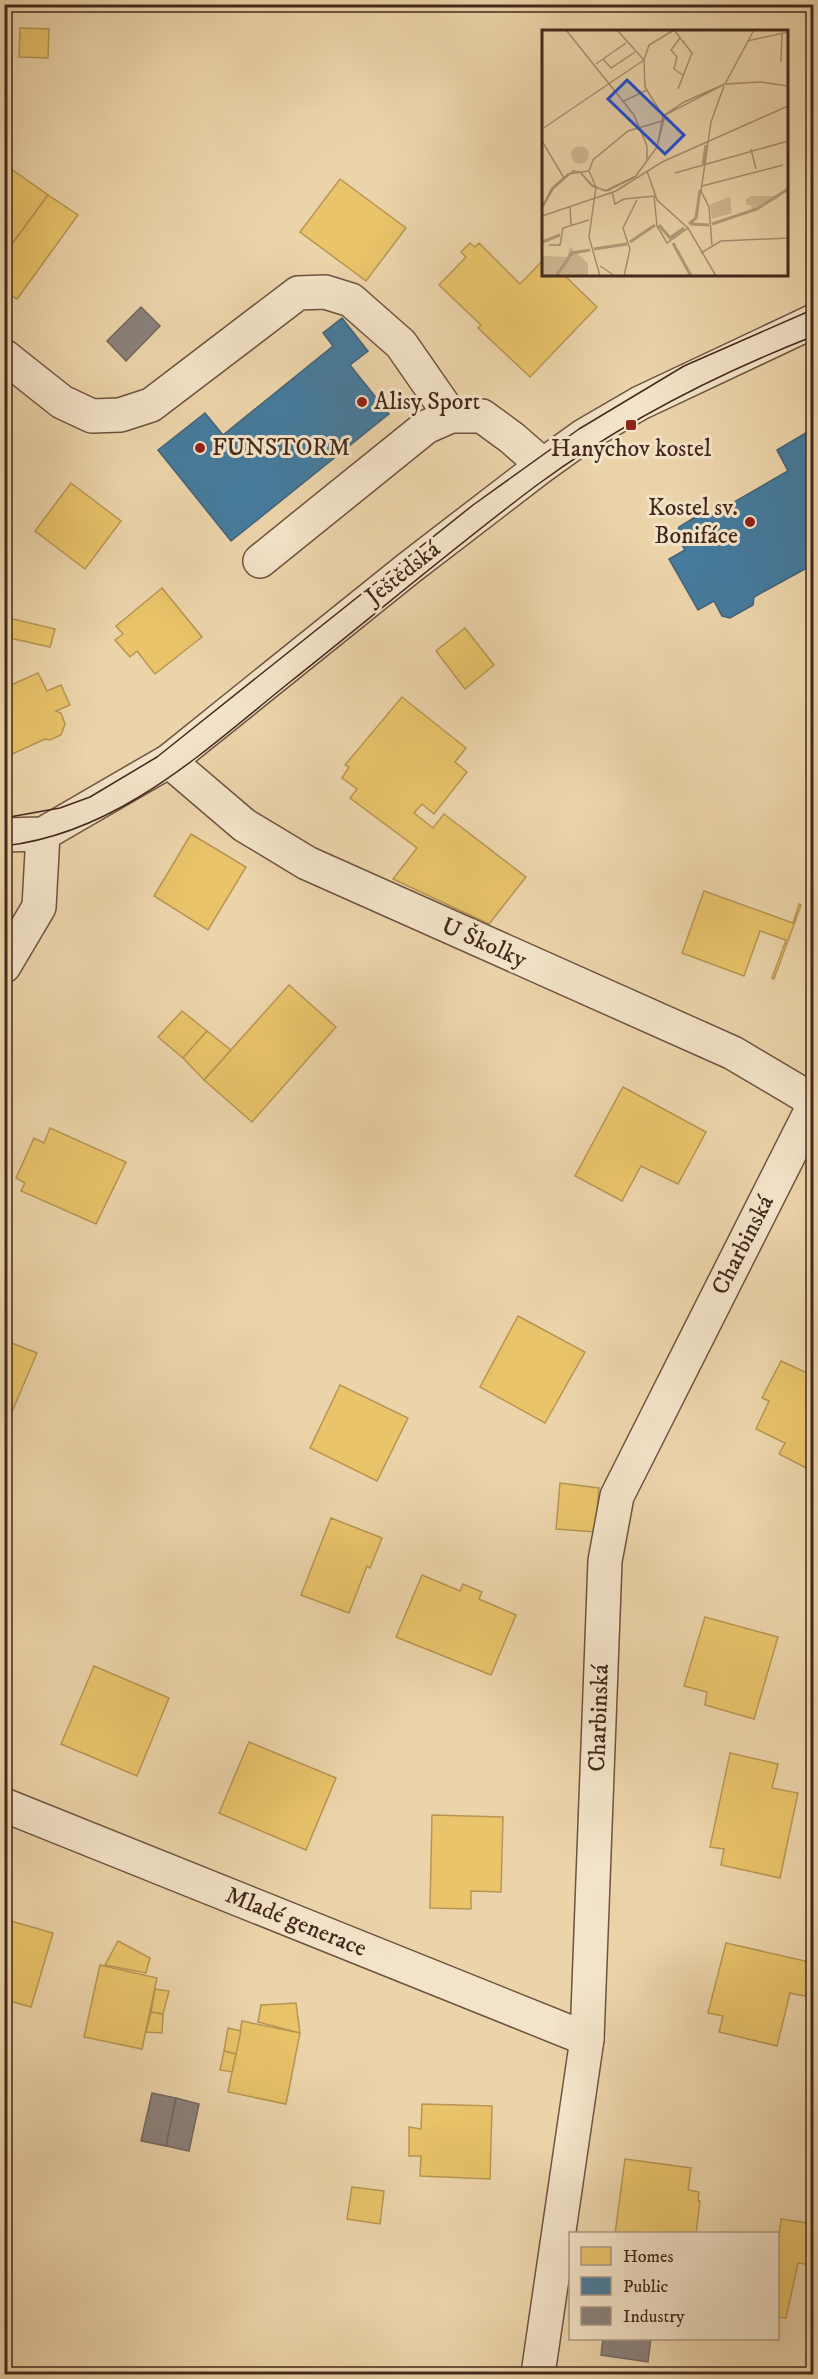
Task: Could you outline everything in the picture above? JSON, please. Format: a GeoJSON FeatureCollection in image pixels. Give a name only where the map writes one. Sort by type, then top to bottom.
{"type":"FeatureCollection","features":[{"type":"Feature","properties":{"kind":"street"},"geometry":{"type":"LineString","coordinates":[[4,356],[63,402],[92,416],[120,415],[151,405],[298,293],[325,292],[351,300],[401,344],[452,416]]}},
{"type":"Feature","properties":{"kind":"street","name":"Ještědská"},"geometry":{"type":"LineString","coordinates":[[4,835],[43,834],[169,761],[409,568],[585,435],[640,403],[813,321]]}},
{"type":"Feature","properties":{"kind":"street"},"geometry":{"type":"LineString","coordinates":[[260,561],[426,427],[452,416],[482,416],[543,465]]}},
{"type":"Feature","properties":{"kind":"street","name":"U Školky"},"geometry":{"type":"LineString","coordinates":[[169,761],[244,825],[307,863],[733,1053],[813,1103]]}},
{"type":"Feature","properties":{"kind":"street"},"geometry":{"type":"LineString","coordinates":[[4,966],[39,907],[43,834]]}},
{"type":"Feature","properties":{"kind":"street","name":"Charbinská"},"geometry":{"type":"LineString","coordinates":[[538,2374],[587,2039],[605,1561],[617,1496],[813,1103]]}},
{"type":"Feature","properties":{"kind":"street","name":"Mladé generace"},"geometry":{"type":"LineString","coordinates":[[4,1805],[587,2039]]}},
{"type":"Feature","properties":{"kind":"building: Homes"},"geometry":{"type":"Polygon","coordinates":[[[20,28],[49,29],[48,58],[19,57],[20,28]]]}},
{"type":"Feature","properties":{"kind":"building: Homes"},"geometry":{"type":"Polygon","coordinates":[[[4,164],[48,195],[4,255],[4,164]]]}},
{"type":"Feature","properties":{"kind":"building: Homes"},"geometry":{"type":"Polygon","coordinates":[[[340,179],[406,228],[366,281],[300,232],[340,179]]]}},
{"type":"Feature","properties":{"kind":"building: Homes"},"geometry":{"type":"Polygon","coordinates":[[[48,195],[78,215],[17,299],[4,291],[4,255],[48,195]]]}},
{"type":"Feature","properties":{"kind":"building: Homes"},"geometry":{"type":"Polygon","coordinates":[[[470,243],[475,247],[479,243],[520,284],[542,261],[542,276],[565,276],[597,307],[530,377],[478,328],[481,325],[439,285],[466,257],[461,252],[470,243]]]}},
{"type":"Feature","properties":{"kind":"building: Homes"},"geometry":{"type":"Polygon","coordinates":[[[71,483],[121,521],[85,569],[35,531],[71,483]]]}},
{"type":"Feature","properties":{"kind":"building: Homes"},"geometry":{"type":"Polygon","coordinates":[[[162,588],[202,637],[155,674],[137,651],[130,657],[115,640],[123,634],[116,626],[162,588]]]}},
{"type":"Feature","properties":{"kind":"building: Homes"},"geometry":{"type":"Polygon","coordinates":[[[9,618],[55,629],[50,647],[5,637],[9,618]]]}},
{"type":"Feature","properties":{"kind":"building: Homes"},"geometry":{"type":"Polygon","coordinates":[[[465,628],[494,665],[465,689],[436,651],[465,628]]]}},
{"type":"Feature","properties":{"kind":"building: Homes"},"geometry":{"type":"Polygon","coordinates":[[[38,673],[47,691],[61,685],[70,705],[56,711],[61,713],[65,724],[61,735],[50,740],[45,739],[10,755],[4,742],[4,688],[38,673]]]}},
{"type":"Feature","properties":{"kind":"building: Homes"},"geometry":{"type":"Polygon","coordinates":[[[402,697],[466,748],[455,762],[467,772],[434,814],[422,804],[414,813],[433,828],[444,814],[526,877],[489,924],[393,879],[417,848],[350,798],[357,789],[342,778],[349,767],[345,765],[402,697]]]}},
{"type":"Feature","properties":{"kind":"building: Homes"},"geometry":{"type":"Polygon","coordinates":[[[191,834],[246,867],[208,930],[154,896],[191,834]]]}},
{"type":"Feature","properties":{"kind":"building: Homes"},"geometry":{"type":"Polygon","coordinates":[[[704,891],[793,923],[799,904],[801,905],[774,979],[772,978],[786,940],[760,931],[744,976],[682,953],[704,891]]]}},
{"type":"Feature","properties":{"kind":"building: Homes"},"geometry":{"type":"Polygon","coordinates":[[[289,985],[336,1027],[252,1122],[204,1080],[289,985]]]}},
{"type":"Feature","properties":{"kind":"building: Homes"},"geometry":{"type":"Polygon","coordinates":[[[182,1011],[207,1031],[183,1058],[158,1037],[182,1011]]]}},
{"type":"Feature","properties":{"kind":"building: Homes"},"geometry":{"type":"Polygon","coordinates":[[[207,1031],[231,1050],[204,1080],[183,1058],[207,1031]]]}},
{"type":"Feature","properties":{"kind":"building: Homes"},"geometry":{"type":"Polygon","coordinates":[[[623,1087],[706,1132],[678,1184],[641,1166],[622,1201],[575,1176],[623,1087]]]}},
{"type":"Feature","properties":{"kind":"building: Homes"},"geometry":{"type":"Polygon","coordinates":[[[50,1128],[126,1162],[96,1224],[21,1191],[25,1183],[16,1178],[34,1138],[44,1143],[50,1128]]]}},
{"type":"Feature","properties":{"kind":"building: Homes"},"geometry":{"type":"Polygon","coordinates":[[[518,1316],[585,1352],[545,1423],[480,1387],[518,1316]]]}},
{"type":"Feature","properties":{"kind":"building: Homes"},"geometry":{"type":"Polygon","coordinates":[[[4,1340],[37,1353],[6,1426],[4,1425],[4,1340]]]}},
{"type":"Feature","properties":{"kind":"building: Homes"},"geometry":{"type":"Polygon","coordinates":[[[781,1361],[814,1376],[814,1472],[779,1454],[785,1443],[756,1429],[769,1401],[762,1398],[781,1361]]]}},
{"type":"Feature","properties":{"kind":"building: Homes"},"geometry":{"type":"Polygon","coordinates":[[[340,1385],[408,1418],[377,1481],[310,1448],[340,1385]]]}},
{"type":"Feature","properties":{"kind":"building: Homes"},"geometry":{"type":"Polygon","coordinates":[[[560,1483],[599,1488],[595,1532],[556,1529],[560,1483]]]}},
{"type":"Feature","properties":{"kind":"building: Homes"},"geometry":{"type":"Polygon","coordinates":[[[331,1518],[382,1538],[370,1568],[367,1566],[349,1613],[301,1595],[331,1518]]]}},
{"type":"Feature","properties":{"kind":"building: Homes"},"geometry":{"type":"Polygon","coordinates":[[[422,1575],[460,1591],[463,1584],[482,1592],[479,1599],[516,1615],[491,1675],[396,1637],[422,1575]]]}},
{"type":"Feature","properties":{"kind":"building: Homes"},"geometry":{"type":"Polygon","coordinates":[[[705,1617],[778,1637],[754,1719],[705,1705],[707,1692],[684,1686],[705,1617]]]}},
{"type":"Feature","properties":{"kind":"building: Homes"},"geometry":{"type":"Polygon","coordinates":[[[94,1666],[169,1698],[137,1776],[61,1744],[94,1666]]]}},
{"type":"Feature","properties":{"kind":"building: Homes"},"geometry":{"type":"Polygon","coordinates":[[[249,1742],[336,1778],[306,1850],[219,1813],[249,1742]]]}},
{"type":"Feature","properties":{"kind":"building: Homes"},"geometry":{"type":"Polygon","coordinates":[[[730,1753],[778,1764],[772,1788],[798,1793],[780,1878],[721,1865],[724,1849],[710,1847],[730,1753]]]}},
{"type":"Feature","properties":{"kind":"building: Homes"},"geometry":{"type":"Polygon","coordinates":[[[432,1815],[503,1817],[501,1892],[471,1891],[471,1909],[430,1908],[432,1815]]]}},
{"type":"Feature","properties":{"kind":"building: Homes"},"geometry":{"type":"Polygon","coordinates":[[[4,1919],[53,1933],[31,2007],[6,2000],[4,2004],[4,1919]]]}},
{"type":"Feature","properties":{"kind":"building: Homes"},"geometry":{"type":"Polygon","coordinates":[[[118,1941],[150,1958],[146,1973],[105,1965],[118,1941]]]}},
{"type":"Feature","properties":{"kind":"building: Homes"},"geometry":{"type":"Polygon","coordinates":[[[726,1943],[814,1963],[814,1998],[790,1993],[777,2046],[719,2032],[723,2016],[708,2013],[726,1943]]]}},
{"type":"Feature","properties":{"kind":"building: Homes"},"geometry":{"type":"Polygon","coordinates":[[[100,1965],[157,1978],[142,2049],[84,2037],[100,1965]]]}},
{"type":"Feature","properties":{"kind":"building: Homes"},"geometry":{"type":"Polygon","coordinates":[[[155,1989],[169,1991],[163,2014],[151,2012],[155,1989]]]}},
{"type":"Feature","properties":{"kind":"building: Homes"},"geometry":{"type":"Polygon","coordinates":[[[296,2003],[300,2033],[258,2022],[261,2005],[296,2003]]]}},
{"type":"Feature","properties":{"kind":"building: Homes"},"geometry":{"type":"Polygon","coordinates":[[[151,2012],[163,2014],[162,2033],[146,2032],[151,2012]]]}},
{"type":"Feature","properties":{"kind":"building: Homes"},"geometry":{"type":"Polygon","coordinates":[[[242,2021],[300,2033],[286,2104],[228,2092],[242,2021]]]}},
{"type":"Feature","properties":{"kind":"building: Homes"},"geometry":{"type":"Polygon","coordinates":[[[228,2028],[241,2031],[236,2054],[224,2051],[228,2028]]]}},
{"type":"Feature","properties":{"kind":"building: Homes"},"geometry":{"type":"Polygon","coordinates":[[[224,2051],[236,2054],[232,2072],[220,2070],[224,2051]]]}},
{"type":"Feature","properties":{"kind":"building: Homes"},"geometry":{"type":"Polygon","coordinates":[[[422,2104],[492,2106],[490,2179],[420,2176],[421,2156],[409,2156],[409,2127],[421,2129],[422,2104]]]}},
{"type":"Feature","properties":{"kind":"building: Homes"},"geometry":{"type":"Polygon","coordinates":[[[625,2159],[691,2168],[688,2190],[699,2192],[698,2201],[700,2201],[696,2232],[615,2232],[625,2159]]]}},
{"type":"Feature","properties":{"kind":"building: Homes"},"geometry":{"type":"Polygon","coordinates":[[[352,2187],[384,2191],[380,2224],[347,2219],[352,2187]]]}},
{"type":"Feature","properties":{"kind":"building: Homes"},"geometry":{"type":"Polygon","coordinates":[[[781,2219],[814,2224],[812,2265],[798,2263],[786,2318],[779,2317],[781,2219]]]}},
{"type":"Feature","properties":{"kind":"building: Public"},"geometry":{"type":"Polygon","coordinates":[[[342,318],[368,351],[350,365],[389,414],[231,541],[158,450],[205,413],[223,435],[333,346],[323,333],[342,318]]]}},
{"type":"Feature","properties":{"kind":"building: Public","name":"Kostel sv. Bonifáce"},"geometry":{"type":"Polygon","coordinates":[[[814,428],[814,564],[754,597],[753,605],[730,618],[722,616],[714,601],[698,610],[669,559],[685,550],[676,535],[679,527],[700,514],[708,517],[788,471],[777,450],[814,428]]]}},
{"type":"Feature","properties":{"kind":"building: Industry"},"geometry":{"type":"Polygon","coordinates":[[[141,307],[160,326],[126,361],[107,341],[141,307]]]}},
{"type":"Feature","properties":{"kind":"building: Industry"},"geometry":{"type":"Polygon","coordinates":[[[152,2093],[176,2098],[166,2146],[141,2141],[152,2093]]]}},
{"type":"Feature","properties":{"kind":"building: Industry"},"geometry":{"type":"Polygon","coordinates":[[[176,2098],[199,2104],[189,2151],[166,2146],[176,2098]]]}},
{"type":"Feature","properties":{"kind":"building: Industry"},"geometry":{"type":"Polygon","coordinates":[[[603,2340],[651,2340],[648,2362],[601,2355],[603,2340]]]}},
{"type":"Feature","properties":{"kind":"tram line"},"geometry":{"type":"LineString","coordinates":[[4,818],[60,808],[90,797],[157,757],[473,505],[579,429],[684,366],[814,309]]}},
{"type":"Feature","properties":{"kind":"tram line"},"geometry":{"type":"LineString","coordinates":[[4,846],[46,838],[85,825],[122,807],[158,785],[225,735],[475,533],[569,462],[671,401],[706,383],[814,336]]}},
{"type":"Feature","properties":{"kind":"place","name":"Alisy Sport"},"geometry":{"type":"Point","coordinates":[362,402]}},
{"type":"Feature","properties":{"kind":"place","name":"Hanychov kostel"},"geometry":{"type":"Point","coordinates":[631,425]}},
{"type":"Feature","properties":{"kind":"place","name":"FUNSTORM"},"geometry":{"type":"Point","coordinates":[200,448]}},
{"type":"Feature","properties":{"kind":"place","name":"Kostel sv. Bonifáce"},"geometry":{"type":"Point","coordinates":[750,522]}}]}
